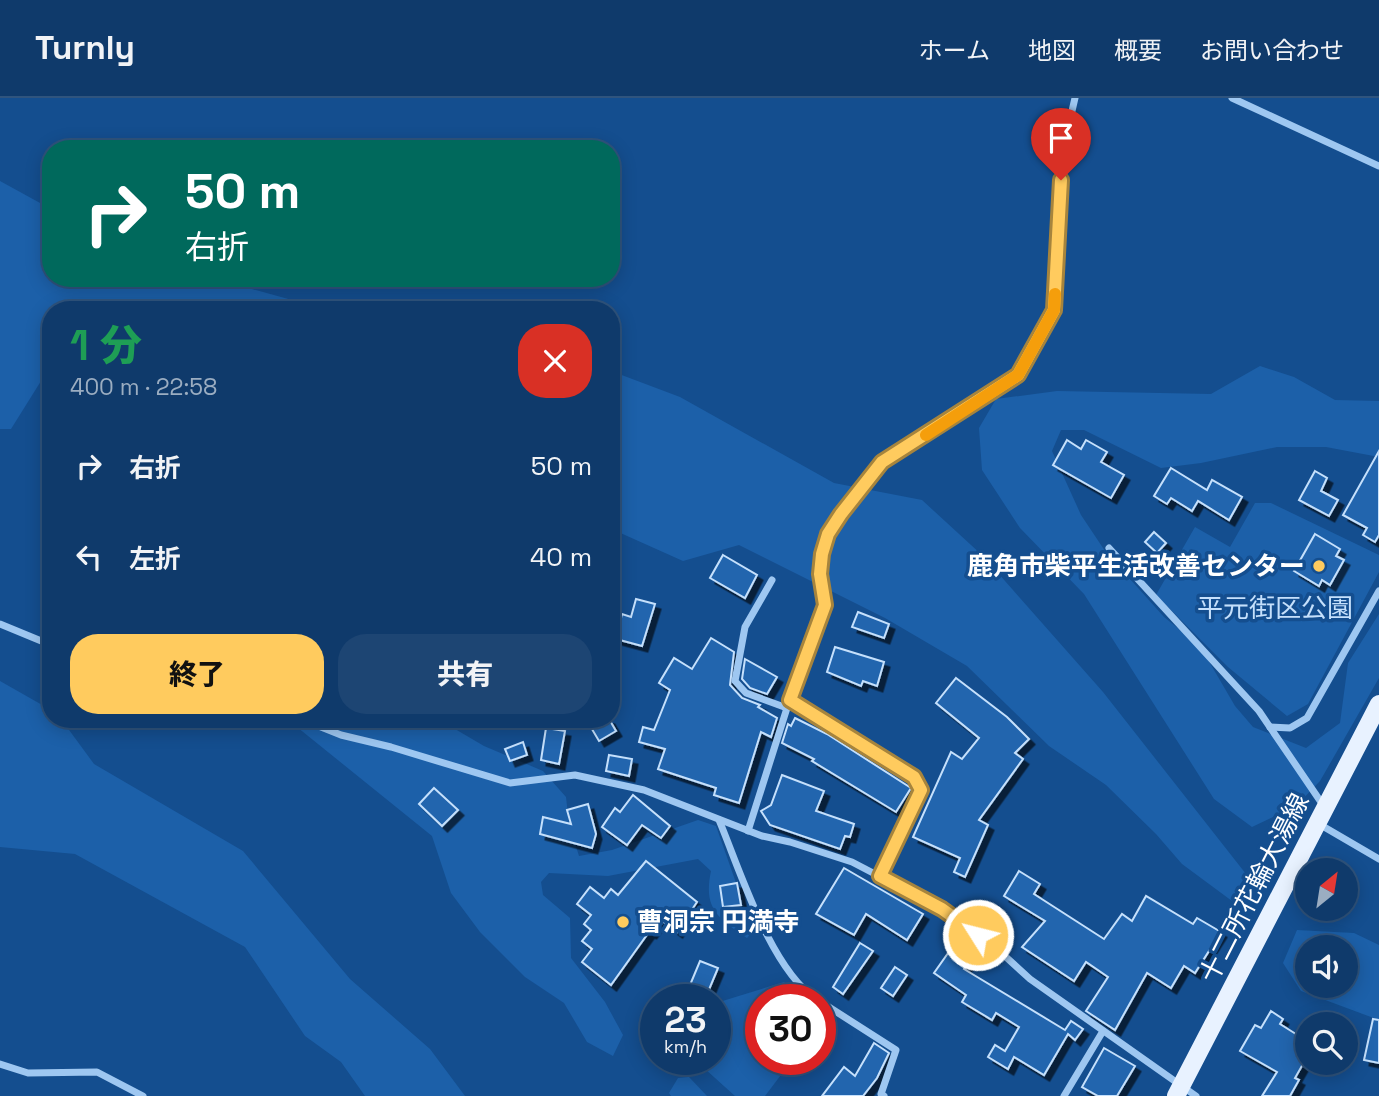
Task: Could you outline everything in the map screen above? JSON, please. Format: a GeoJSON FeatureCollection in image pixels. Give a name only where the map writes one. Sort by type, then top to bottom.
{"type":"FeatureCollection","features":[{"type":"Feature","properties":{"kind":"main road","name":"十二所花輪大湯線"},"geometry":{"type":"LineString","coordinates":[[1184,1093],[1379,704]]}},
{"type":"Feature","properties":{"kind":"street"},"geometry":{"type":"LineString","coordinates":[[748,831],[788,704],[825,605],[820,574],[822,554],[835,524],[882,462],[1018,375],[1054,310],[1062,154],[1075,98]]}},
{"type":"Feature","properties":{"kind":"street"},"geometry":{"type":"LineString","coordinates":[[1232,98],[1379,166]]}},
{"type":"Feature","properties":{"kind":"street"},"geometry":{"type":"LineString","coordinates":[[1109,548],[1259,711],[1321,816],[1379,859]]}},
{"type":"Feature","properties":{"kind":"street"},"geometry":{"type":"LineString","coordinates":[[772,580],[745,627],[735,681],[746,693],[788,704],[914,777],[921,790],[880,876]]}},
{"type":"Feature","properties":{"kind":"street"},"geometry":{"type":"LineString","coordinates":[[1270,727],[1290,728],[1307,718],[1379,591]]}},
{"type":"Feature","properties":{"kind":"street"},"geometry":{"type":"LineString","coordinates":[[0,624],[42,641]]}},
{"type":"Feature","properties":{"kind":"street"},"geometry":{"type":"LineString","coordinates":[[324,728],[510,783],[575,775],[644,790],[748,831],[852,862],[942,909],[1184,1093]]}},
{"type":"Feature","properties":{"kind":"street"},"geometry":{"type":"LineString","coordinates":[[719,820],[752,901],[782,962],[803,984]]}},
{"type":"Feature","properties":{"kind":"street"},"geometry":{"type":"LineString","coordinates":[[836,1012],[895,1050],[883,1080],[881,1094],[884,1096]]}},
{"type":"Feature","properties":{"kind":"street"},"geometry":{"type":"LineString","coordinates":[[1064,1096],[1103,1031]]}},
{"type":"Feature","properties":{"kind":"street"},"geometry":{"type":"LineString","coordinates":[[0,1064],[28,1073],[97,1072],[143,1096]]}},
{"type":"Feature","properties":{"kind":"green space"},"geometry":{"type":"Polygon","coordinates":[[[0,181],[42,204],[42,287],[245,287],[295,301],[42,301],[42,379],[11,429],[0,429],[0,181]]]}},
{"type":"Feature","properties":{"kind":"green space"},"geometry":{"type":"Polygon","coordinates":[[[1260,366],[1294,377],[1335,400],[1379,401],[1379,457],[1326,447],[1277,447],[1201,463],[1161,468],[1084,430],[1061,430],[1052,451],[1081,515],[1105,551],[1164,617],[1200,646],[1235,706],[1253,727],[1306,748],[1340,723],[1348,663],[1379,614],[1379,678],[1320,781],[1296,806],[1252,827],[1214,799],[1084,594],[1020,528],[982,470],[979,428],[996,399],[1057,391],[1211,394],[1260,366]]]}},
{"type":"Feature","properties":{"kind":"green space"},"geometry":{"type":"Polygon","coordinates":[[[620,374],[680,397],[834,483],[922,500],[983,556],[1103,692],[1257,888],[1232,901],[1182,864],[1106,785],[1049,746],[967,666],[885,618],[739,545],[683,561],[620,533],[620,374]]]}},
{"type":"Feature","properties":{"kind":"green space","name":"平元街区公園"},"geometry":{"type":"Polygon","coordinates":[[[1255,503],[1271,503],[1379,555],[1379,572],[1308,704],[1287,716],[1228,667],[1156,595],[1195,527],[1230,547],[1255,503]]]}},
{"type":"Feature","properties":{"kind":"green space"},"geometry":{"type":"Polygon","coordinates":[[[0,681],[42,705],[42,728],[68,728],[94,764],[243,851],[350,979],[430,1049],[465,1096],[365,1096],[341,1062],[305,1036],[245,947],[75,854],[0,847],[0,681]]]}},
{"type":"Feature","properties":{"kind":"green space"},"geometry":{"type":"Polygon","coordinates":[[[298,728],[453,728],[484,746],[543,771],[566,797],[569,824],[579,856],[612,850],[698,820],[716,826],[753,931],[747,938],[715,911],[709,895],[711,871],[698,859],[608,876],[549,873],[541,882],[543,895],[570,918],[571,958],[605,1002],[623,1035],[613,1056],[587,1042],[564,1003],[525,977],[480,932],[451,893],[432,836],[298,728]]]}},
{"type":"Feature","properties":{"kind":"green space"},"geometry":{"type":"Polygon","coordinates":[[[1297,930],[1354,933],[1379,945],[1379,1020],[1320,998],[1358,998],[1358,935],[1295,935],[1295,982],[1283,963],[1297,930]]]}},
{"type":"Feature","properties":{"kind":"green space"},"geometry":{"type":"Polygon","coordinates":[[[745,994],[745,1075],[781,1075],[765,1096],[735,1096],[712,1075],[731,1075],[731,998],[745,994]]]}},
{"type":"Feature","properties":{"kind":"green space"},"geometry":{"type":"Polygon","coordinates":[[[689,1077],[707,1096],[671,1096],[669,1093],[678,1078],[689,1077]]]}},
{"type":"Feature","properties":{"kind":"building"},"geometry":{"type":"Polygon","coordinates":[[[1067,440],[1081,449],[1086,440],[1107,452],[1101,462],[1124,475],[1111,498],[1053,465],[1067,440]]]}},
{"type":"Feature","properties":{"kind":"building"},"geometry":{"type":"Polygon","coordinates":[[[1379,451],[1379,535],[1375,542],[1363,535],[1367,528],[1343,515],[1379,451]]]}},
{"type":"Feature","properties":{"kind":"building"},"geometry":{"type":"Polygon","coordinates":[[[1171,468],[1207,490],[1212,480],[1242,497],[1229,520],[1198,501],[1192,511],[1171,498],[1167,504],[1154,496],[1171,468]]]}},
{"type":"Feature","properties":{"kind":"building"},"geometry":{"type":"Polygon","coordinates":[[[1315,471],[1327,478],[1321,491],[1338,500],[1329,516],[1299,500],[1315,471]]]}},
{"type":"Feature","properties":{"kind":"building"},"geometry":{"type":"Polygon","coordinates":[[[1154,532],[1166,543],[1157,553],[1145,542],[1154,532]]]}},
{"type":"Feature","properties":{"kind":"building","name":"鹿角市柴平生活改善センター"},"geometry":{"type":"Polygon","coordinates":[[[1315,534],[1340,549],[1336,556],[1344,560],[1330,585],[1322,580],[1319,586],[1294,571],[1315,534]]]}},
{"type":"Feature","properties":{"kind":"building"},"geometry":{"type":"Polygon","coordinates":[[[723,555],[757,575],[745,598],[710,578],[723,555]]]}},
{"type":"Feature","properties":{"kind":"building"},"geometry":{"type":"Polygon","coordinates":[[[636,599],[655,604],[642,646],[620,640],[622,614],[631,617],[636,599]]]}},
{"type":"Feature","properties":{"kind":"building"},"geometry":{"type":"Polygon","coordinates":[[[858,612],[889,624],[884,638],[852,627],[858,612]]]}},
{"type":"Feature","properties":{"kind":"building"},"geometry":{"type":"Polygon","coordinates":[[[711,638],[734,652],[730,685],[742,698],[760,705],[758,707],[777,718],[771,737],[761,732],[739,803],[714,795],[716,788],[658,769],[665,749],[639,742],[643,727],[654,730],[670,690],[659,683],[674,658],[692,669],[711,638]]]}},
{"type":"Feature","properties":{"kind":"building"},"geometry":{"type":"Polygon","coordinates":[[[835,647],[884,662],[877,686],[863,681],[861,686],[827,672],[835,647]]]}},
{"type":"Feature","properties":{"kind":"building"},"geometry":{"type":"Polygon","coordinates":[[[745,659],[777,677],[767,694],[750,688],[742,679],[745,659]]]}},
{"type":"Feature","properties":{"kind":"building"},"geometry":{"type":"Polygon","coordinates":[[[956,678],[1007,717],[1029,739],[1015,753],[1023,759],[979,820],[988,825],[965,877],[954,872],[960,858],[913,837],[951,752],[962,759],[979,738],[936,703],[956,678]]]}},
{"type":"Feature","properties":{"kind":"building"},"geometry":{"type":"Polygon","coordinates":[[[795,718],[827,734],[911,788],[896,812],[812,761],[814,759],[782,743],[788,724],[791,726],[795,718]]]}},
{"type":"Feature","properties":{"kind":"building"},"geometry":{"type":"Polygon","coordinates":[[[546,728],[565,731],[559,764],[541,760],[546,728]]]}},
{"type":"Feature","properties":{"kind":"building"},"geometry":{"type":"Polygon","coordinates":[[[591,728],[614,728],[616,731],[599,741],[591,728]]]}},
{"type":"Feature","properties":{"kind":"building"},"geometry":{"type":"Polygon","coordinates":[[[523,742],[527,755],[510,761],[505,749],[523,742]]]}},
{"type":"Feature","properties":{"kind":"building"},"geometry":{"type":"Polygon","coordinates":[[[609,755],[632,759],[629,776],[606,771],[609,755]]]}},
{"type":"Feature","properties":{"kind":"building"},"geometry":{"type":"Polygon","coordinates":[[[782,775],[824,791],[816,811],[854,824],[850,837],[845,836],[840,849],[770,825],[761,811],[771,805],[782,775]]]}},
{"type":"Feature","properties":{"kind":"building"},"geometry":{"type":"Polygon","coordinates":[[[434,788],[458,810],[442,826],[419,804],[434,788]]]}},
{"type":"Feature","properties":{"kind":"building"},"geometry":{"type":"Polygon","coordinates":[[[633,795],[670,826],[661,838],[642,825],[627,845],[602,827],[615,808],[620,812],[633,795]]]}},
{"type":"Feature","properties":{"kind":"building"},"geometry":{"type":"Polygon","coordinates":[[[588,804],[596,834],[592,848],[540,834],[543,817],[571,824],[567,810],[588,804]]]}},
{"type":"Feature","properties":{"kind":"building","name":"曹洞宗 円満寺"},"geometry":{"type":"Polygon","coordinates":[[[646,861],[697,902],[677,932],[661,920],[651,933],[649,932],[611,985],[582,962],[592,949],[582,941],[591,930],[584,924],[591,915],[577,904],[590,887],[604,898],[611,889],[618,895],[646,861]]]}},
{"type":"Feature","properties":{"kind":"building"},"geometry":{"type":"Polygon","coordinates":[[[844,868],[923,914],[907,940],[866,914],[854,935],[816,914],[844,868]]]}},
{"type":"Feature","properties":{"kind":"building"},"geometry":{"type":"Polygon","coordinates":[[[1019,871],[1040,884],[1034,894],[1104,939],[1122,914],[1132,921],[1146,896],[1193,924],[1197,918],[1221,932],[1195,973],[1184,966],[1171,988],[1147,973],[1115,1030],[1086,1011],[1108,977],[1086,962],[1074,981],[1022,947],[1045,921],[1004,896],[1019,871]]]}},
{"type":"Feature","properties":{"kind":"building"},"geometry":{"type":"Polygon","coordinates":[[[737,883],[741,905],[723,907],[720,886],[737,883]]]}},
{"type":"Feature","properties":{"kind":"building"},"geometry":{"type":"Polygon","coordinates":[[[963,932],[980,944],[964,969],[1065,1030],[1071,1021],[1083,1029],[1075,1040],[1068,1034],[1044,1075],[1014,1057],[1008,1069],[988,1057],[995,1045],[1005,1051],[1019,1027],[996,1013],[992,1020],[962,1002],[966,995],[934,973],[963,932]]]}},
{"type":"Feature","properties":{"kind":"building"},"geometry":{"type":"Polygon","coordinates":[[[860,943],[873,951],[843,994],[836,989],[835,984],[860,943]]]}},
{"type":"Feature","properties":{"kind":"building"},"geometry":{"type":"Polygon","coordinates":[[[700,961],[718,968],[711,984],[690,984],[700,961]]]}},
{"type":"Feature","properties":{"kind":"building"},"geometry":{"type":"Polygon","coordinates":[[[895,967],[907,975],[893,996],[881,988],[895,967]]]}},
{"type":"Feature","properties":{"kind":"building"},"geometry":{"type":"Polygon","coordinates":[[[1271,1011],[1283,1019],[1280,1024],[1295,1033],[1295,1078],[1299,1080],[1290,1096],[1262,1096],[1277,1072],[1240,1051],[1255,1025],[1261,1028],[1271,1011]]]}},
{"type":"Feature","properties":{"kind":"building"},"geometry":{"type":"Polygon","coordinates":[[[1373,1019],[1379,1020],[1379,1063],[1364,1060],[1373,1019]]]}},
{"type":"Feature","properties":{"kind":"building"},"geometry":{"type":"Polygon","coordinates":[[[874,1043],[889,1053],[877,1078],[863,1096],[822,1096],[844,1067],[855,1076],[874,1043]]]}},
{"type":"Feature","properties":{"kind":"building"},"geometry":{"type":"Polygon","coordinates":[[[1104,1048],[1135,1066],[1117,1096],[1098,1096],[1082,1087],[1104,1048]]]}},
{"type":"Feature","properties":{"kind":"slow traffic"},"geometry":{"type":"LineString","coordinates":[[926,435],[1018,375],[1054,310],[1055,294]]}},
{"type":"Feature","properties":{"kind":"place","name":"鹿角市柴平生活改善センター"},"geometry":{"type":"Point","coordinates":[1319,566]}},
{"type":"Feature","properties":{"kind":"place","name":"曹洞宗 円満寺"},"geometry":{"type":"Point","coordinates":[623,922]}},
{"type":"Feature","properties":{"kind":"route"},"geometry":{"type":"LineString","coordinates":[[978,935],[942,909],[880,876],[921,790],[914,777],[790,700],[825,605],[820,574],[822,554],[828,534],[841,514],[882,462],[1018,375],[1054,310],[1061,180]]}}]}
